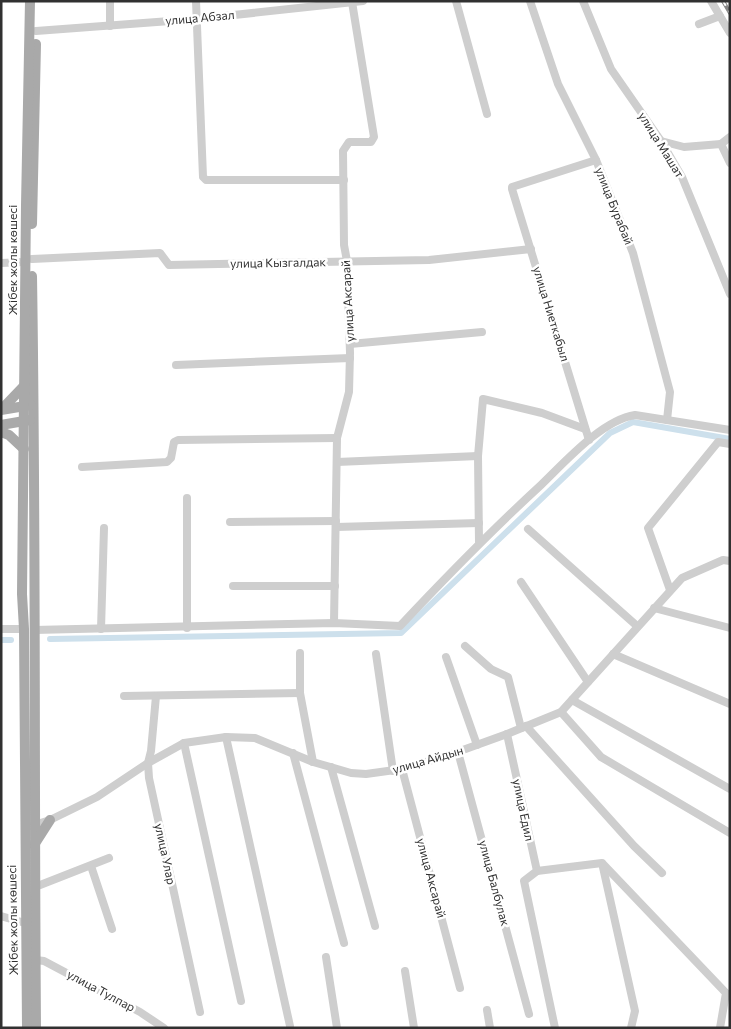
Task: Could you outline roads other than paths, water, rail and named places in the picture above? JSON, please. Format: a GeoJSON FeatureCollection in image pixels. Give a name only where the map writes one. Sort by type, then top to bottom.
{"type":"FeatureCollection","features":[{"type":"Feature","properties":{"kind":"main road","name":"Жібек жолы көшесі"},"geometry":{"type":"LineString","coordinates":[[27,1028],[30,1]]}},
{"type":"Feature","properties":{"kind":"main road","name":"Жібек жолы көшесі"},"geometry":{"type":"LineString","coordinates":[[29,405],[24,386],[37,1]]}},
{"type":"Feature","properties":{"kind":"main road"},"geometry":{"type":"LineString","coordinates":[[1,409],[24,386]]}},
{"type":"Feature","properties":{"kind":"main road"},"geometry":{"type":"LineString","coordinates":[[1,409],[29,405]]}},
{"type":"Feature","properties":{"kind":"main road","name":"Жібек жолы көшесі"},"geometry":{"type":"LineString","coordinates":[[29,420],[24,449],[22,594],[29,629]]}},
{"type":"Feature","properties":{"kind":"main road"},"geometry":{"type":"LineString","coordinates":[[1,425],[29,420]]}},
{"type":"Feature","properties":{"kind":"main road"},"geometry":{"type":"LineString","coordinates":[[1,432],[9,435],[24,449]]}},
{"type":"Feature","properties":{"kind":"main road"},"geometry":{"type":"LineString","coordinates":[[34,846],[50,820]]}},
{"type":"Feature","properties":{"kind":"main road","name":"Жібек жолы көшесі"},"geometry":{"type":"LineString","coordinates":[[29,827],[34,846],[36,1028]]}},
{"type":"Feature","properties":{"kind":"street"},"geometry":{"type":"LineString","coordinates":[[110,1],[110,26]]}},
{"type":"Feature","properties":{"kind":"street"},"geometry":{"type":"LineString","coordinates":[[196,1],[203,176],[206,180],[344,180]]}},
{"type":"Feature","properties":{"kind":"street","name":"улица Абзал"},"geometry":{"type":"LineString","coordinates":[[36,30],[197,19],[314,4],[363,1]]}},
{"type":"Feature","properties":{"kind":"street"},"geometry":{"type":"LineString","coordinates":[[456,1],[487,114]]}},
{"type":"Feature","properties":{"kind":"street","name":"улица Бурабай"},"geometry":{"type":"LineString","coordinates":[[530,1],[558,84],[596,160],[633,253],[658,338],[670,392],[667,420]]}},
{"type":"Feature","properties":{"kind":"street","name":"улица Машат"},"geometry":{"type":"LineString","coordinates":[[583,1],[611,69],[682,177],[730,294]]}},
{"type":"Feature","properties":{"kind":"street"},"geometry":{"type":"LineString","coordinates":[[712,1],[730,33]]}},
{"type":"Feature","properties":{"kind":"street","name":"улица Аксарай"},"geometry":{"type":"LineString","coordinates":[[334,623],[337,438],[349,392],[350,358],[347,261],[344,245],[343,151],[350,142],[371,142],[374,137],[352,2]]}},
{"type":"Feature","properties":{"kind":"street"},"geometry":{"type":"LineString","coordinates":[[699,24],[720,16]]}},
{"type":"Feature","properties":{"kind":"street"},"geometry":{"type":"LineString","coordinates":[[660,141],[684,146],[721,144],[730,137]]}},
{"type":"Feature","properties":{"kind":"street"},"geometry":{"type":"LineString","coordinates":[[721,144],[730,163]]}},
{"type":"Feature","properties":{"kind":"street","name":"улица Ниеткабыл"},"geometry":{"type":"LineString","coordinates":[[589,440],[512,187],[596,160]]}},
{"type":"Feature","properties":{"kind":"street","name":"улица Кызгалдак"},"geometry":{"type":"LineString","coordinates":[[28,260],[160,253],[169,266],[429,260],[531,249]]}},
{"type":"Feature","properties":{"kind":"street"},"geometry":{"type":"LineString","coordinates":[[1,263],[28,260]]}},
{"type":"Feature","properties":{"kind":"street"},"geometry":{"type":"LineString","coordinates":[[350,344],[482,332]]}},
{"type":"Feature","properties":{"kind":"street"},"geometry":{"type":"LineString","coordinates":[[176,365],[350,358]]}},
{"type":"Feature","properties":{"kind":"street"},"geometry":{"type":"LineString","coordinates":[[479,542],[478,456],[483,399],[542,412],[585,429]]}},
{"type":"Feature","properties":{"kind":"street"},"geometry":{"type":"LineString","coordinates":[[1,629],[187,628],[334,623],[400,626],[479,542],[589,440],[624,417],[635,415],[730,430]]}},
{"type":"Feature","properties":{"kind":"street"},"geometry":{"type":"LineString","coordinates":[[82,467],[167,462],[171,458],[174,442],[178,440],[337,438]]}},
{"type":"Feature","properties":{"kind":"street"},"geometry":{"type":"LineString","coordinates":[[670,590],[648,528],[718,442],[730,444]]}},
{"type":"Feature","properties":{"kind":"street"},"geometry":{"type":"LineString","coordinates":[[337,462],[478,456]]}},
{"type":"Feature","properties":{"kind":"street"},"geometry":{"type":"LineString","coordinates":[[187,498],[187,628]]}},
{"type":"Feature","properties":{"kind":"street"},"geometry":{"type":"LineString","coordinates":[[230,522],[336,524],[479,523]]}},
{"type":"Feature","properties":{"kind":"street"},"geometry":{"type":"LineString","coordinates":[[102,629],[104,528]]}},
{"type":"Feature","properties":{"kind":"street"},"geometry":{"type":"LineString","coordinates":[[528,530],[637,626]]}},
{"type":"Feature","properties":{"kind":"street","name":"улица Айдын"},"geometry":{"type":"LineString","coordinates":[[29,827],[50,820],[96,798],[148,763],[184,743],[226,737],[255,738],[313,762],[352,773],[398,770],[458,752],[507,734],[562,712],[637,626],[682,578],[723,560],[730,561]]}},
{"type":"Feature","properties":{"kind":"street"},"geometry":{"type":"LineString","coordinates":[[521,582],[588,682]]}},
{"type":"Feature","properties":{"kind":"street"},"geometry":{"type":"LineString","coordinates":[[233,586],[335,586]]}},
{"type":"Feature","properties":{"kind":"street"},"geometry":{"type":"LineString","coordinates":[[654,608],[730,628]]}},
{"type":"Feature","properties":{"kind":"street"},"geometry":{"type":"LineString","coordinates":[[465,646],[491,668],[508,677],[523,727],[634,846],[662,873]]}},
{"type":"Feature","properties":{"kind":"street"},"geometry":{"type":"LineString","coordinates":[[300,653],[300,693],[313,762]]}},
{"type":"Feature","properties":{"kind":"street","name":"улица Аксарай"},"geometry":{"type":"LineString","coordinates":[[376,654],[398,770],[460,988]]}},
{"type":"Feature","properties":{"kind":"street"},"geometry":{"type":"LineString","coordinates":[[613,654],[730,704]]}},
{"type":"Feature","properties":{"kind":"street"},"geometry":{"type":"LineString","coordinates":[[446,657],[477,745]]}},
{"type":"Feature","properties":{"kind":"street"},"geometry":{"type":"LineString","coordinates":[[124,696],[300,693]]}},
{"type":"Feature","properties":{"kind":"street","name":"улица Улар"},"geometry":{"type":"LineString","coordinates":[[156,696],[152,751],[148,763],[176,907],[200,1012]]}},
{"type":"Feature","properties":{"kind":"street"},"geometry":{"type":"LineString","coordinates":[[572,700],[730,789]]}},
{"type":"Feature","properties":{"kind":"street"},"geometry":{"type":"LineString","coordinates":[[562,712],[601,757],[730,833]]}},
{"type":"Feature","properties":{"kind":"street","name":"улица Едил"},"geometry":{"type":"LineString","coordinates":[[507,734],[537,871]]}},
{"type":"Feature","properties":{"kind":"street"},"geometry":{"type":"LineString","coordinates":[[226,737],[290,1026]]}},
{"type":"Feature","properties":{"kind":"street"},"geometry":{"type":"LineString","coordinates":[[184,743],[241,1001]]}},
{"type":"Feature","properties":{"kind":"street","name":"улица Балбулак"},"geometry":{"type":"LineString","coordinates":[[458,752],[529,1014]]}},
{"type":"Feature","properties":{"kind":"street"},"geometry":{"type":"LineString","coordinates":[[293,753],[344,943]]}},
{"type":"Feature","properties":{"kind":"street"},"geometry":{"type":"LineString","coordinates":[[331,767],[375,926]]}},
{"type":"Feature","properties":{"kind":"street"},"geometry":{"type":"LineString","coordinates":[[34,887],[109,858]]}},
{"type":"Feature","properties":{"kind":"street"},"geometry":{"type":"LineString","coordinates":[[555,1028],[524,881],[537,871],[602,863]]}},
{"type":"Feature","properties":{"kind":"street"},"geometry":{"type":"LineString","coordinates":[[602,863],[635,1011],[631,1028]]}},
{"type":"Feature","properties":{"kind":"street"},"geometry":{"type":"LineString","coordinates":[[602,863],[726,993],[720,1028]]}},
{"type":"Feature","properties":{"kind":"street"},"geometry":{"type":"LineString","coordinates":[[91,866],[112,929]]}},
{"type":"Feature","properties":{"kind":"street"},"geometry":{"type":"LineString","coordinates":[[1,916],[26,923]]}},
{"type":"Feature","properties":{"kind":"street"},"geometry":{"type":"LineString","coordinates":[[326,957],[337,1028]]}},
{"type":"Feature","properties":{"kind":"street","name":"улица Тулпар"},"geometry":{"type":"LineString","coordinates":[[36,960],[44,961],[140,1012],[153,1026],[164,1028]]}},
{"type":"Feature","properties":{"kind":"street"},"geometry":{"type":"LineString","coordinates":[[405,971],[414,1028]]}},
{"type":"Feature","properties":{"kind":"street"},"geometry":{"type":"LineString","coordinates":[[487,1010],[490,1028]]}},
{"type":"Feature","properties":{"kind":"waterway"},"geometry":{"type":"LineString","coordinates":[[50,639],[401,633],[610,433],[633,422],[730,439]]}},
{"type":"Feature","properties":{"kind":"waterway"},"geometry":{"type":"LineString","coordinates":[[1,640],[11,640]]}},
{"type":"Feature","properties":{"kind":"railway"},"geometry":{"type":"LineString","coordinates":[[723,1],[730,13]]}}]}
